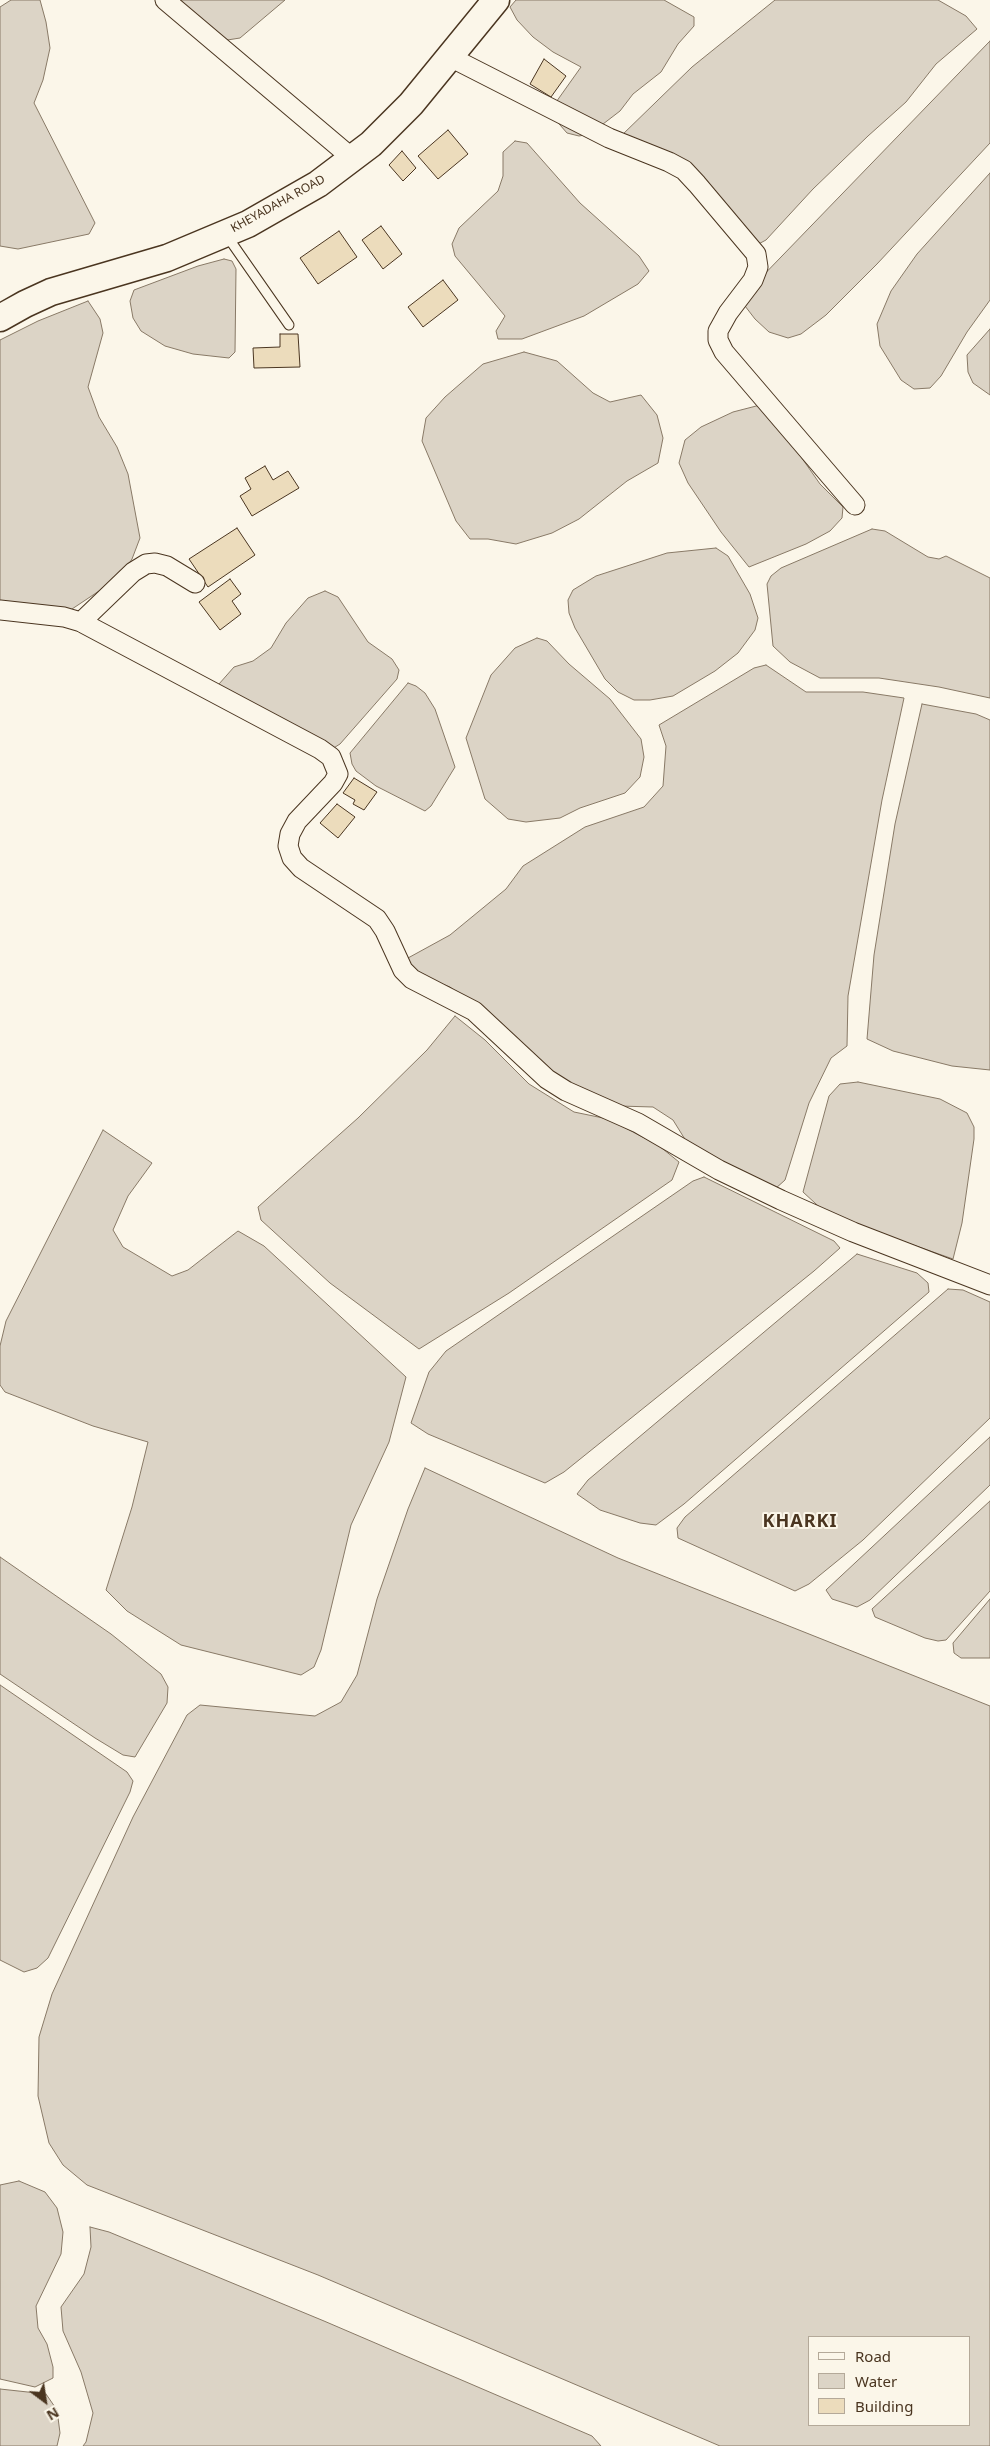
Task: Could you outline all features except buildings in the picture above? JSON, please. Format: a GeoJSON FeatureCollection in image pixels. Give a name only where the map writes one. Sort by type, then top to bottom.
{"type":"FeatureCollection","features":[{"type":"Feature","properties":{"kind":"main road","name":"KHEYADAHA ROAD"},"geometry":{"type":"LineString","coordinates":[[0,318],[51,292],[167,258],[226,234],[248,224],[318,184],[371,144],[411,104],[496,0]]}},
{"type":"Feature","properties":{"kind":"street"},"geometry":{"type":"LineString","coordinates":[[165,0],[352,158]]}},
{"type":"Feature","properties":{"kind":"street"},"geometry":{"type":"LineString","coordinates":[[450,57],[609,138],[669,162],[684,170],[697,184],[756,254],[758,267],[753,280],[721,324],[718,340],[724,352],[854,505]]}},
{"type":"Feature","properties":{"kind":"street"},"geometry":{"type":"LineString","coordinates":[[82,622],[133,572],[146,564],[155,563],[166,566],[195,582]]}},
{"type":"Feature","properties":{"kind":"street"},"geometry":{"type":"LineString","coordinates":[[0,610],[64,617],[82,622],[320,749],[331,757],[338,774],[297,821],[290,834],[288,846],[292,858],[301,868],[377,919],[385,931],[403,970],[412,979],[474,1011],[547,1079],[566,1091],[638,1123],[719,1170],[781,1200],[853,1232],[990,1285]]}},
{"type":"Feature","properties":{"kind":"lane"},"geometry":{"type":"LineString","coordinates":[[226,234],[289,325]]}},
{"type":"Feature","properties":{"kind":"water"},"geometry":{"type":"Polygon","coordinates":[[[11,0],[40,0],[50,48],[43,80],[34,103],[95,223],[89,234],[18,249],[0,246],[0,7],[11,0]]]}},
{"type":"Feature","properties":{"kind":"water"},"geometry":{"type":"Polygon","coordinates":[[[165,0],[285,0],[240,38],[221,41],[165,0]]]}},
{"type":"Feature","properties":{"kind":"water"},"geometry":{"type":"Polygon","coordinates":[[[516,0],[664,0],[694,17],[694,26],[678,44],[661,72],[633,94],[620,111],[590,134],[579,136],[567,133],[555,119],[554,105],[581,67],[553,52],[533,37],[517,20],[510,7],[516,0]]]}},
{"type":"Feature","properties":{"kind":"water"},"geometry":{"type":"Polygon","coordinates":[[[775,0],[938,0],[966,16],[977,29],[936,64],[906,102],[813,189],[766,240],[749,249],[738,248],[709,184],[621,136],[692,67],[775,0]]]}},
{"type":"Feature","properties":{"kind":"water"},"geometry":{"type":"Polygon","coordinates":[[[990,41],[990,143],[877,264],[826,315],[801,334],[788,338],[769,332],[745,306],[752,287],[990,41]]]}},
{"type":"Feature","properties":{"kind":"water"},"geometry":{"type":"Polygon","coordinates":[[[515,141],[527,143],[580,203],[639,256],[649,271],[638,284],[584,316],[522,339],[498,339],[496,331],[505,316],[455,256],[452,244],[459,228],[498,191],[503,176],[503,152],[515,141]]]}},
{"type":"Feature","properties":{"kind":"water"},"geometry":{"type":"Polygon","coordinates":[[[990,173],[990,300],[967,332],[941,376],[930,388],[914,389],[901,380],[880,346],[877,324],[891,291],[917,254],[990,173]]]}},
{"type":"Feature","properties":{"kind":"water"},"geometry":{"type":"Polygon","coordinates":[[[224,259],[232,261],[236,269],[235,352],[229,358],[193,354],[165,346],[141,331],[133,318],[130,301],[134,290],[198,266],[224,259]]]}},
{"type":"Feature","properties":{"kind":"water"},"geometry":{"type":"Polygon","coordinates":[[[88,301],[100,319],[103,333],[88,387],[99,417],[117,447],[128,474],[140,538],[132,559],[120,577],[69,611],[0,605],[0,340],[38,321],[88,301]]]}},
{"type":"Feature","properties":{"kind":"water"},"geometry":{"type":"Polygon","coordinates":[[[990,329],[990,395],[973,383],[968,372],[967,355],[990,329]]]}},
{"type":"Feature","properties":{"kind":"water"},"geometry":{"type":"Polygon","coordinates":[[[524,352],[557,361],[593,393],[610,402],[641,395],[657,415],[663,438],[658,463],[627,481],[579,519],[552,533],[516,544],[488,539],[470,539],[456,521],[422,441],[426,418],[445,397],[483,364],[524,352]]]}},
{"type":"Feature","properties":{"kind":"water"},"geometry":{"type":"Polygon","coordinates":[[[764,404],[820,484],[843,507],[842,518],[830,531],[806,544],[749,567],[721,532],[688,483],[679,463],[685,440],[701,427],[733,412],[764,404]]]}},
{"type":"Feature","properties":{"kind":"water"},"geometry":{"type":"Polygon","coordinates":[[[872,529],[885,531],[928,557],[939,559],[946,556],[990,578],[990,698],[939,687],[879,678],[820,678],[790,662],[773,646],[767,584],[771,576],[781,568],[872,529]]]}},
{"type":"Feature","properties":{"kind":"water"},"geometry":{"type":"Polygon","coordinates":[[[716,548],[728,556],[750,594],[758,618],[755,630],[738,653],[715,671],[673,696],[650,700],[634,700],[618,692],[605,679],[575,628],[569,613],[568,600],[573,590],[596,576],[667,553],[716,548]]]}},
{"type":"Feature","properties":{"kind":"water"},"geometry":{"type":"Polygon","coordinates":[[[325,591],[338,597],[368,642],[392,659],[399,670],[397,679],[340,744],[332,749],[220,692],[219,684],[234,667],[253,661],[271,648],[286,623],[308,598],[325,591]]]}},
{"type":"Feature","properties":{"kind":"water"},"geometry":{"type":"Polygon","coordinates":[[[537,638],[547,641],[569,664],[610,699],[641,739],[644,757],[640,777],[625,793],[580,808],[560,818],[526,822],[508,819],[485,799],[466,738],[491,675],[515,648],[537,638]]]}},
{"type":"Feature","properties":{"kind":"water"},"geometry":{"type":"Polygon","coordinates":[[[766,665],[806,692],[863,692],[904,698],[882,800],[848,996],[847,1046],[831,1058],[809,1103],[785,1180],[775,1189],[691,1149],[673,1120],[653,1107],[619,1106],[567,1084],[528,1049],[450,987],[413,973],[408,958],[450,935],[506,889],[523,866],[585,827],[644,807],[663,786],[666,746],[659,725],[754,668],[766,665]]]}},
{"type":"Feature","properties":{"kind":"water"},"geometry":{"type":"Polygon","coordinates":[[[408,683],[425,693],[435,709],[455,767],[431,806],[425,811],[376,786],[356,771],[352,764],[350,753],[408,683]]]}},
{"type":"Feature","properties":{"kind":"water"},"geometry":{"type":"Polygon","coordinates":[[[922,704],[976,714],[990,720],[990,1070],[952,1066],[893,1051],[867,1039],[874,955],[895,824],[922,704]]]}},
{"type":"Feature","properties":{"kind":"water"},"geometry":{"type":"Polygon","coordinates":[[[455,1016],[485,1040],[529,1084],[574,1112],[608,1119],[658,1145],[679,1162],[672,1180],[509,1293],[419,1349],[330,1283],[261,1220],[258,1207],[358,1118],[427,1050],[455,1016]]]}},
{"type":"Feature","properties":{"kind":"water"},"geometry":{"type":"Polygon","coordinates":[[[858,1082],[940,1099],[967,1113],[974,1127],[974,1139],[962,1223],[953,1259],[828,1215],[803,1192],[829,1096],[840,1084],[858,1082]]]}},
{"type":"Feature","properties":{"kind":"water"},"geometry":{"type":"Polygon","coordinates":[[[103,1130],[152,1163],[128,1196],[113,1230],[123,1247],[172,1276],[188,1270],[238,1231],[264,1246],[406,1377],[389,1442],[351,1525],[321,1650],[314,1667],[301,1675],[181,1645],[127,1611],[106,1590],[132,1507],[148,1442],[93,1426],[5,1392],[0,1385],[0,1346],[6,1321],[103,1130]]]}},
{"type":"Feature","properties":{"kind":"water"},"geometry":{"type":"Polygon","coordinates":[[[704,1177],[834,1241],[840,1248],[564,1472],[545,1483],[428,1434],[411,1423],[429,1372],[446,1351],[693,1181],[704,1177]]]}},
{"type":"Feature","properties":{"kind":"water"},"geometry":{"type":"Polygon","coordinates":[[[857,1254],[917,1273],[928,1283],[929,1292],[684,1504],[656,1525],[640,1523],[600,1510],[577,1494],[588,1480],[857,1254]]]}},
{"type":"Feature","properties":{"kind":"water"},"geometry":{"type":"Polygon","coordinates":[[[948,1289],[963,1290],[990,1302],[990,1418],[863,1540],[809,1584],[795,1591],[678,1538],[677,1528],[685,1517],[948,1289]]]}},
{"type":"Feature","properties":{"kind":"water"},"geometry":{"type":"Polygon","coordinates":[[[990,1437],[990,1485],[870,1600],[857,1607],[832,1599],[826,1590],[990,1437]]]}},
{"type":"Feature","properties":{"kind":"water"},"geometry":{"type":"Polygon","coordinates":[[[425,1468],[618,1558],[990,1706],[990,2446],[720,2446],[318,2275],[87,2185],[63,2165],[49,2143],[38,2096],[39,2037],[52,1994],[133,1817],[187,1715],[200,1705],[315,1716],[341,1702],[357,1675],[377,1599],[408,1509],[425,1468]]]}},
{"type":"Feature","properties":{"kind":"water"},"geometry":{"type":"Polygon","coordinates":[[[990,1501],[990,1591],[946,1640],[938,1641],[925,1638],[875,1617],[872,1609],[990,1501]]]}},
{"type":"Feature","properties":{"kind":"water"},"geometry":{"type":"Polygon","coordinates":[[[0,1557],[111,1634],[161,1674],[168,1687],[167,1703],[135,1757],[123,1755],[95,1738],[0,1674],[0,1557]]]}},
{"type":"Feature","properties":{"kind":"water"},"geometry":{"type":"Polygon","coordinates":[[[990,1599],[990,1658],[961,1658],[954,1653],[953,1643],[990,1599]]]}},
{"type":"Feature","properties":{"kind":"water"},"geometry":{"type":"Polygon","coordinates":[[[0,1685],[127,1772],[133,1781],[130,1792],[48,1958],[37,1968],[24,1972],[0,1960],[0,1685]]]}},
{"type":"Feature","properties":{"kind":"water"},"geometry":{"type":"Polygon","coordinates":[[[19,2181],[45,2192],[57,2208],[63,2232],[61,2254],[36,2306],[38,2328],[47,2344],[53,2367],[53,2378],[35,2387],[0,2379],[0,2185],[19,2181]]]}},
{"type":"Feature","properties":{"kind":"water"},"geometry":{"type":"Polygon","coordinates":[[[90,2227],[109,2232],[324,2321],[592,2436],[601,2446],[83,2446],[86,2442],[93,2413],[81,2372],[63,2331],[61,2307],[84,2274],[91,2247],[90,2227]]]}},
{"type":"Feature","properties":{"kind":"water"},"geometry":{"type":"Polygon","coordinates":[[[0,2389],[46,2394],[57,2410],[60,2433],[57,2446],[0,2446],[0,2389]]]}},
{"type":"Feature","properties":{"kind":"district","name":"KHARKI"},"geometry":{"type":"Point","coordinates":[800,1522]}}]}
